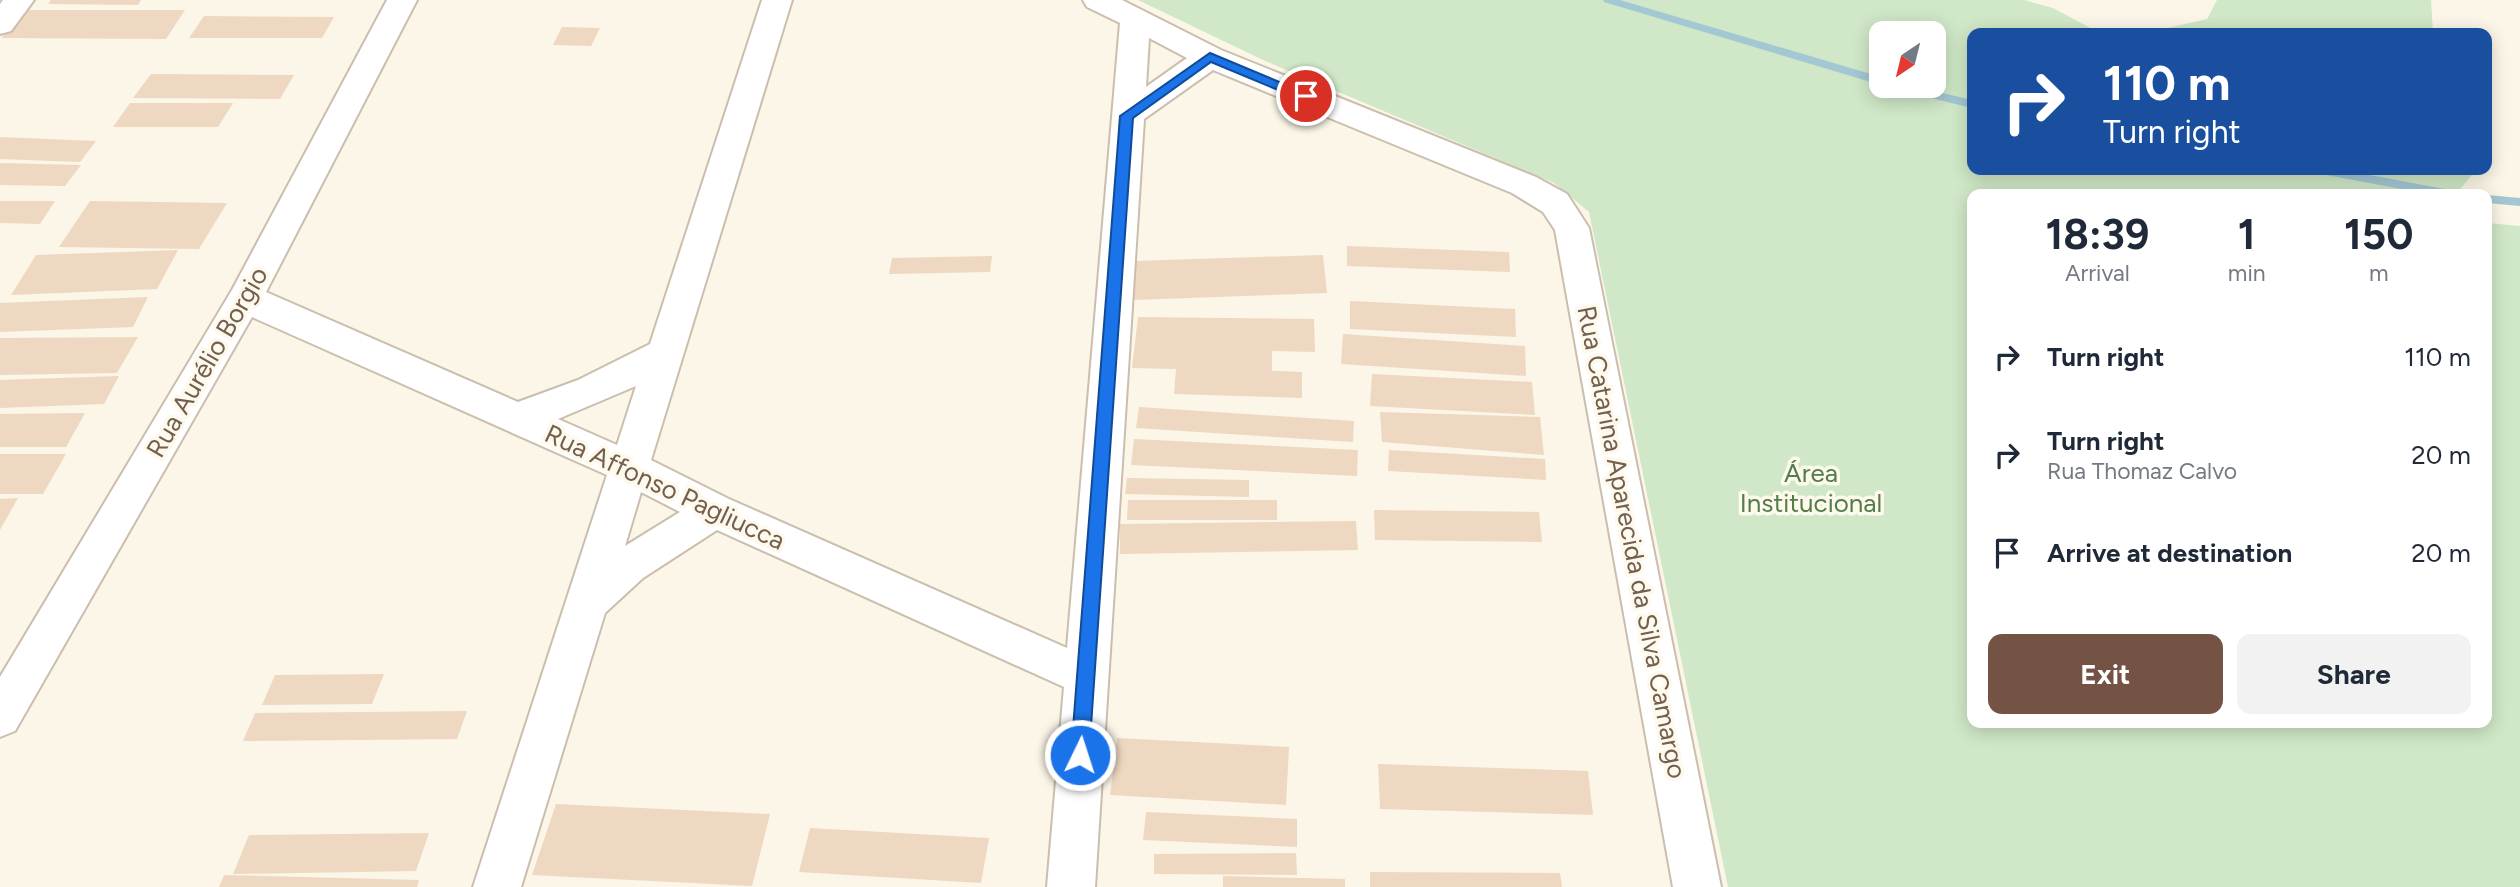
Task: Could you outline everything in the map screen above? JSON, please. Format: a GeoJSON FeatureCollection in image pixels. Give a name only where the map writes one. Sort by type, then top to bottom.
{"type":"FeatureCollection","features":[{"type":"Feature","properties":{"kind":"street"},"geometry":{"type":"LineString","coordinates":[[0,24],[19,0]]}},
{"type":"Feature","properties":{"kind":"street","name":"Rua Aurélio Borgio"},"geometry":{"type":"LineString","coordinates":[[0,717],[245,299],[402,0]]}},
{"type":"Feature","properties":{"kind":"street"},"geometry":{"type":"LineString","coordinates":[[497,887],[777,0]]}},
{"type":"Feature","properties":{"kind":"street"},"geometry":{"type":"LineString","coordinates":[[1098,0],[1210,57],[1126,116]]}},
{"type":"Feature","properties":{"kind":"street"},"geometry":{"type":"LineString","coordinates":[[1071,887],[1135,20]]}},
{"type":"Feature","properties":{"kind":"street","name":"Rua Catarina Aparecida da Silva Camargo"},"geometry":{"type":"LineString","coordinates":[[1210,57],[1524,185],[1555,203],[1572,228],[1697,887]]}},
{"type":"Feature","properties":{"kind":"street","name":"Rua Affonso Pagliucca"},"geometry":{"type":"LineString","coordinates":[[245,299],[628,467],[715,511],[1085,676]]}},
{"type":"Feature","properties":{"kind":"street"},"geometry":{"type":"LineString","coordinates":[[514,418],[558,405],[616,381],[664,354]]}},
{"type":"Feature","properties":{"kind":"street"},"geometry":{"type":"LineString","coordinates":[[586,603],[629,565],[715,511]]}},
{"type":"Feature","properties":{"kind":"green space","name":"Área Institucional"},"geometry":{"type":"Polygon","coordinates":[[[1138,0],[2024,0],[2053,8],[2090,28],[1967,28],[1967,175],[2472,175],[2460,189],[1967,189],[1967,728],[2492,728],[2492,223],[2520,226],[2520,887],[1728,887],[1589,212],[1554,183],[1263,60],[1138,0]]]}},
{"type":"Feature","properties":{"kind":"green space","name":"Área Institucional"},"geometry":{"type":"Polygon","coordinates":[[[2217,0],[2431,0],[2433,28],[2168,28],[2207,19],[2217,0]]]}},
{"type":"Feature","properties":{"kind":"building"},"geometry":{"type":"Polygon","coordinates":[[[51,0],[141,0],[138,5],[48,4],[51,0]]]}},
{"type":"Feature","properties":{"kind":"building"},"geometry":{"type":"Polygon","coordinates":[[[24,10],[185,10],[166,39],[2,38],[24,10]]]}},
{"type":"Feature","properties":{"kind":"building"},"geometry":{"type":"Polygon","coordinates":[[[204,16],[334,17],[322,38],[189,38],[204,16]]]}},
{"type":"Feature","properties":{"kind":"building"},"geometry":{"type":"Polygon","coordinates":[[[562,27],[600,28],[591,46],[553,45],[562,27]]]}},
{"type":"Feature","properties":{"kind":"building"},"geometry":{"type":"Polygon","coordinates":[[[151,74],[294,75],[280,99],[133,98],[151,74]]]}},
{"type":"Feature","properties":{"kind":"building"},"geometry":{"type":"Polygon","coordinates":[[[130,103],[233,103],[218,127],[113,127],[130,103]]]}},
{"type":"Feature","properties":{"kind":"building"},"geometry":{"type":"Polygon","coordinates":[[[0,137],[96,141],[80,162],[0,159],[0,137]]]}},
{"type":"Feature","properties":{"kind":"building"},"geometry":{"type":"Polygon","coordinates":[[[0,163],[81,165],[65,186],[0,185],[0,163]]]}},
{"type":"Feature","properties":{"kind":"building"},"geometry":{"type":"Polygon","coordinates":[[[0,201],[55,201],[40,224],[0,223],[0,201]]]}},
{"type":"Feature","properties":{"kind":"building"},"geometry":{"type":"Polygon","coordinates":[[[90,201],[227,203],[199,249],[59,247],[90,201]]]}},
{"type":"Feature","properties":{"kind":"building"},"geometry":{"type":"Polygon","coordinates":[[[1347,246],[1509,252],[1510,272],[1347,266],[1347,246]]]}},
{"type":"Feature","properties":{"kind":"building"},"geometry":{"type":"Polygon","coordinates":[[[178,250],[157,289],[11,295],[36,255],[178,250]]]}},
{"type":"Feature","properties":{"kind":"building"},"geometry":{"type":"Polygon","coordinates":[[[1323,255],[1327,293],[1134,300],[1134,261],[1323,255]]]}},
{"type":"Feature","properties":{"kind":"building"},"geometry":{"type":"Polygon","coordinates":[[[992,256],[990,272],[889,274],[892,258],[992,256]]]}},
{"type":"Feature","properties":{"kind":"building"},"geometry":{"type":"Polygon","coordinates":[[[148,297],[133,327],[0,332],[0,303],[148,297]]]}},
{"type":"Feature","properties":{"kind":"building"},"geometry":{"type":"Polygon","coordinates":[[[1350,301],[1515,309],[1516,337],[1350,329],[1350,301]]]}},
{"type":"Feature","properties":{"kind":"building"},"geometry":{"type":"Polygon","coordinates":[[[1138,317],[1314,319],[1315,352],[1272,351],[1272,371],[1302,372],[1302,398],[1174,394],[1176,369],[1132,368],[1138,317]]]}},
{"type":"Feature","properties":{"kind":"building"},"geometry":{"type":"Polygon","coordinates":[[[1343,334],[1525,346],[1526,376],[1341,364],[1343,334]]]}},
{"type":"Feature","properties":{"kind":"building"},"geometry":{"type":"Polygon","coordinates":[[[138,337],[117,373],[0,375],[0,338],[138,337]]]}},
{"type":"Feature","properties":{"kind":"building"},"geometry":{"type":"Polygon","coordinates":[[[1372,374],[1532,382],[1535,415],[1370,406],[1372,374]]]}},
{"type":"Feature","properties":{"kind":"building"},"geometry":{"type":"Polygon","coordinates":[[[119,376],[104,404],[0,408],[0,380],[119,376]]]}},
{"type":"Feature","properties":{"kind":"building"},"geometry":{"type":"Polygon","coordinates":[[[1139,407],[1354,421],[1353,442],[1136,428],[1139,407]]]}},
{"type":"Feature","properties":{"kind":"building"},"geometry":{"type":"Polygon","coordinates":[[[1380,412],[1540,417],[1544,455],[1382,442],[1380,412]]]}},
{"type":"Feature","properties":{"kind":"building"},"geometry":{"type":"Polygon","coordinates":[[[85,413],[66,447],[0,447],[0,414],[85,413]]]}},
{"type":"Feature","properties":{"kind":"building"},"geometry":{"type":"Polygon","coordinates":[[[1134,439],[1358,450],[1357,476],[1131,465],[1134,439]]]}},
{"type":"Feature","properties":{"kind":"building"},"geometry":{"type":"Polygon","coordinates":[[[1389,450],[1545,459],[1546,480],[1388,471],[1389,450]]]}},
{"type":"Feature","properties":{"kind":"building"},"geometry":{"type":"Polygon","coordinates":[[[0,454],[66,454],[43,494],[0,494],[0,454]]]}},
{"type":"Feature","properties":{"kind":"building"},"geometry":{"type":"Polygon","coordinates":[[[1127,478],[1249,480],[1249,497],[1125,494],[1127,478]]]}},
{"type":"Feature","properties":{"kind":"building"},"geometry":{"type":"Polygon","coordinates":[[[18,498],[0,530],[0,499],[18,498]]]}},
{"type":"Feature","properties":{"kind":"building"},"geometry":{"type":"Polygon","coordinates":[[[1128,500],[1277,500],[1277,520],[1127,520],[1128,500]]]}},
{"type":"Feature","properties":{"kind":"building"},"geometry":{"type":"Polygon","coordinates":[[[1374,510],[1539,512],[1542,542],[1375,540],[1374,510]]]}},
{"type":"Feature","properties":{"kind":"building"},"geometry":{"type":"Polygon","coordinates":[[[1356,521],[1358,550],[1120,554],[1120,524],[1356,521]]]}},
{"type":"Feature","properties":{"kind":"building"},"geometry":{"type":"Polygon","coordinates":[[[384,674],[372,704],[262,705],[275,675],[384,674]]]}},
{"type":"Feature","properties":{"kind":"building"},"geometry":{"type":"Polygon","coordinates":[[[467,711],[457,739],[243,741],[255,713],[467,711]]]}},
{"type":"Feature","properties":{"kind":"building"},"geometry":{"type":"Polygon","coordinates":[[[1117,738],[1289,747],[1286,805],[1110,795],[1117,738]]]}},
{"type":"Feature","properties":{"kind":"building"},"geometry":{"type":"Polygon","coordinates":[[[1378,764],[1588,771],[1593,815],[1380,809],[1378,764]]]}},
{"type":"Feature","properties":{"kind":"building"},"geometry":{"type":"Polygon","coordinates":[[[556,804],[770,814],[752,886],[532,875],[556,804]]]}},
{"type":"Feature","properties":{"kind":"building"},"geometry":{"type":"Polygon","coordinates":[[[1146,812],[1297,819],[1297,847],[1143,840],[1146,812]]]}},
{"type":"Feature","properties":{"kind":"building"},"geometry":{"type":"Polygon","coordinates":[[[810,828],[989,838],[981,883],[799,872],[810,828]]]}},
{"type":"Feature","properties":{"kind":"building"},"geometry":{"type":"Polygon","coordinates":[[[429,833],[416,871],[233,874],[249,835],[429,833]]]}},
{"type":"Feature","properties":{"kind":"building"},"geometry":{"type":"Polygon","coordinates":[[[1296,853],[1297,875],[1154,874],[1154,854],[1296,853]]]}},
{"type":"Feature","properties":{"kind":"building"},"geometry":{"type":"Polygon","coordinates":[[[1370,872],[1560,873],[1562,887],[1370,887],[1370,872]]]}},
{"type":"Feature","properties":{"kind":"building"},"geometry":{"type":"Polygon","coordinates":[[[224,875],[419,880],[417,887],[219,887],[224,875]]]}},
{"type":"Feature","properties":{"kind":"building"},"geometry":{"type":"Polygon","coordinates":[[[1223,876],[1345,879],[1345,887],[1223,887],[1223,876]]]}},
{"type":"Feature","properties":{"kind":"waterway"},"geometry":{"type":"LineString","coordinates":[[1608,0],[1869,77]]}},
{"type":"Feature","properties":{"kind":"waterway"},"geometry":{"type":"LineString","coordinates":[[1946,98],[1967,103]]}},
{"type":"Feature","properties":{"kind":"waterway"},"geometry":{"type":"LineString","coordinates":[[2348,175],[2423,189]]}},
{"type":"Feature","properties":{"kind":"waterway"},"geometry":{"type":"LineString","coordinates":[[2492,199],[2520,202]]}},
{"type":"Feature","properties":{"kind":"route"},"geometry":{"type":"LineString","coordinates":[[1080,755],[1126,116],[1210,57],[1306,96]]}}]}
